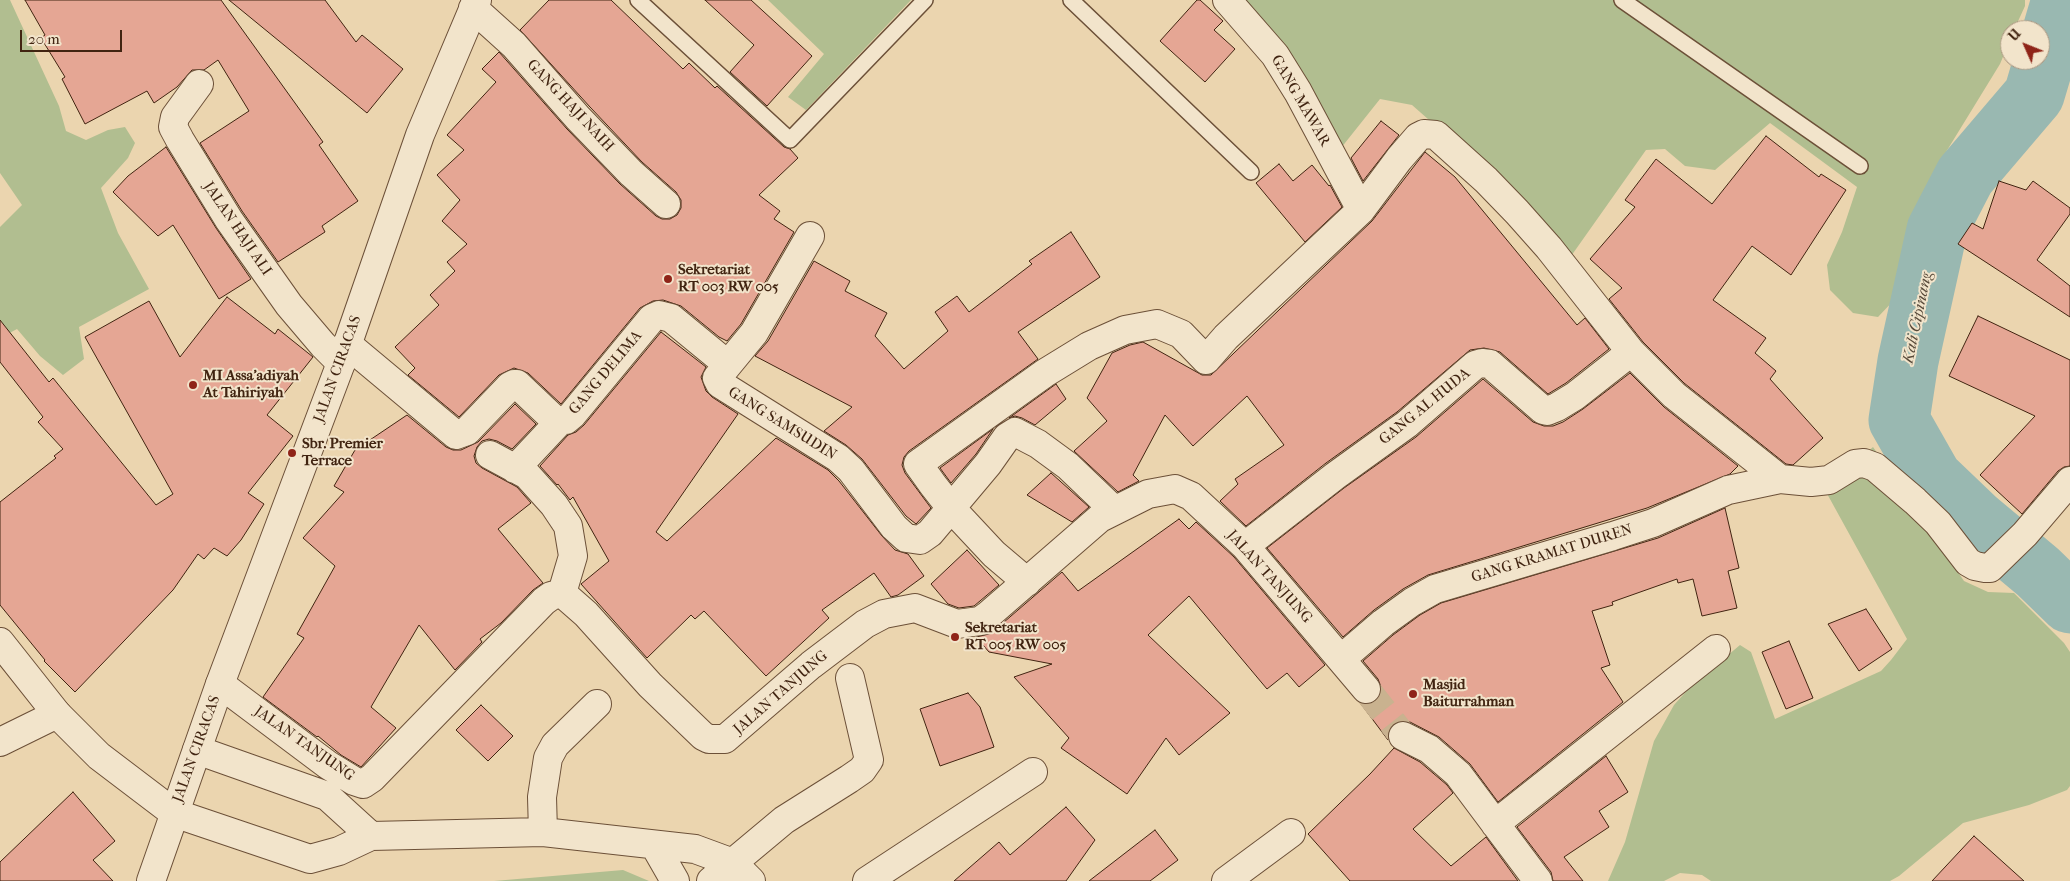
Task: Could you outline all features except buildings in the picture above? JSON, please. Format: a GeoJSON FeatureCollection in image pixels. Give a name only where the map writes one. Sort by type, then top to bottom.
{"type":"FeatureCollection","features":[{"type":"Feature","properties":{"kind":"street","name":"GANG MAWAR"},"geometry":{"type":"LineString","coordinates":[[1227,0],[1275,56],[1361,210]]}},
{"type":"Feature","properties":{"kind":"street","name":"GANG HAJI NAIH"},"geometry":{"type":"LineString","coordinates":[[475,4],[578,118],[632,173],[666,204]]}},
{"type":"Feature","properties":{"kind":"street","name":"JALAN CIRACAS"},"geometry":{"type":"LineString","coordinates":[[151,881],[220,684],[344,354],[420,135],[475,4]]}},
{"type":"Feature","properties":{"kind":"street","name":"JALAN HAJI ALI"},"geometry":{"type":"LineString","coordinates":[[199,84],[175,117],[173,127],[177,135],[229,220],[284,298],[323,346],[344,354]]}},
{"type":"Feature","properties":{"kind":"street"},"geometry":{"type":"LineString","coordinates":[[1027,582],[994,554],[951,508],[918,464],[1045,373],[1089,346],[1125,330],[1157,324],[1180,334],[1206,360],[1226,337],[1361,210],[1418,137],[1424,134],[1436,135],[1486,180],[1517,212],[1549,248],[1631,352],[1674,395],[1780,479]]}},
{"type":"Feature","properties":{"kind":"street"},"geometry":{"type":"LineString","coordinates":[[727,364],[754,333],[810,236]]}},
{"type":"Feature","properties":{"kind":"street","name":"GANG DELIMA"},"geometry":{"type":"LineString","coordinates":[[344,354],[456,435],[467,431],[514,384],[517,384],[555,420],[566,420],[652,318],[659,315],[671,318],[727,364]]}},
{"type":"Feature","properties":{"kind":"street","name":"GANG AL HUDA"},"geometry":{"type":"LineString","coordinates":[[1245,546],[1335,476],[1407,424],[1475,365],[1482,363],[1490,364],[1543,410],[1548,411],[1575,396],[1631,352]]}},
{"type":"Feature","properties":{"kind":"street","name":"GANG SAMSUDIN"},"geometry":{"type":"LineString","coordinates":[[727,364],[718,378],[720,384],[838,458],[851,470],[894,527],[906,538],[915,540],[925,538],[988,464],[1007,437],[1015,432],[1038,444],[1068,466],[1114,510]]}},
{"type":"Feature","properties":{"kind":"street"},"geometry":{"type":"LineString","coordinates":[[515,469],[560,421]]}},
{"type":"Feature","properties":{"kind":"street"},"geometry":{"type":"LineString","coordinates":[[490,455],[527,475],[539,487],[568,526],[572,556],[562,593]]}},
{"type":"Feature","properties":{"kind":"street","name":"GANG KRAMAT DUREN"},"geometry":{"type":"LineString","coordinates":[[1341,659],[1383,623],[1412,602],[1435,589],[1653,523],[1728,490],[1780,479],[1811,482],[1829,480],[1854,464],[1864,463],[1875,467],[1915,501],[1938,523],[1968,562],[1975,566],[1990,568],[2026,534],[2070,481]]}},
{"type":"Feature","properties":{"kind":"street","name":"JALAN TANJUNG"},"geometry":{"type":"LineString","coordinates":[[220,684],[328,764],[354,781],[363,784],[372,778],[544,601],[562,593],[586,614],[650,685],[696,729],[709,739],[725,739],[811,665],[854,632],[884,614],[915,608],[957,624],[973,623],[988,616],[1089,527],[1114,510],[1148,494],[1175,489],[1191,496],[1245,546],[1366,689]]}},
{"type":"Feature","properties":{"kind":"street"},"geometry":{"type":"LineString","coordinates":[[0,642],[57,714],[99,756],[174,813],[310,859],[339,851],[371,836],[543,832],[655,846],[695,848],[742,872]]}},
{"type":"Feature","properties":{"kind":"street"},"geometry":{"type":"LineString","coordinates":[[1496,824],[1716,649]]}},
{"type":"Feature","properties":{"kind":"street"},"geometry":{"type":"LineString","coordinates":[[711,881],[742,872],[784,820],[850,779],[862,770],[869,760],[850,678]]}},
{"type":"Feature","properties":{"kind":"street"},"geometry":{"type":"LineString","coordinates":[[543,832],[542,796],[548,758],[555,745],[597,704]]}},
{"type":"Feature","properties":{"kind":"street"},"geometry":{"type":"LineString","coordinates":[[0,742],[57,714]]}},
{"type":"Feature","properties":{"kind":"street"},"geometry":{"type":"LineString","coordinates":[[1403,736],[1429,750],[1458,774],[1538,881]]}},
{"type":"Feature","properties":{"kind":"street"},"geometry":{"type":"LineString","coordinates":[[196,750],[327,796],[371,836]]}},
{"type":"Feature","properties":{"kind":"street"},"geometry":{"type":"LineString","coordinates":[[867,881],[1033,772]]}},
{"type":"Feature","properties":{"kind":"street"},"geometry":{"type":"LineString","coordinates":[[1226,881],[1291,833]]}},
{"type":"Feature","properties":{"kind":"street"},"geometry":{"type":"LineString","coordinates":[[655,846],[675,881]]}},
{"type":"Feature","properties":{"kind":"lane"},"geometry":{"type":"LineString","coordinates":[[638,0],[790,140],[925,0]]}},
{"type":"Feature","properties":{"kind":"lane"},"geometry":{"type":"LineString","coordinates":[[1071,0],[1250,172]]}},
{"type":"Feature","properties":{"kind":"lane"},"geometry":{"type":"LineString","coordinates":[[1622,0],[1860,166]]}},
{"type":"Feature","properties":{"kind":"green space"},"geometry":{"type":"Polygon","coordinates":[[[0,0],[10,0],[59,106],[66,131],[86,140],[108,130],[125,127],[135,143],[128,158],[101,188],[118,233],[149,289],[79,327],[84,359],[63,375],[40,356],[17,329],[0,338],[0,227],[22,205],[0,173],[0,0]]]}},
{"type":"Feature","properties":{"kind":"green space"},"geometry":{"type":"Polygon","coordinates":[[[768,0],[911,0],[806,110],[788,97],[824,54],[768,0]]]}},
{"type":"Feature","properties":{"kind":"green space"},"geometry":{"type":"Polygon","coordinates":[[[1242,0],[2025,0],[2025,6],[2019,20],[2000,20],[2000,64],[1946,152],[1896,298],[1878,317],[1853,313],[1830,290],[1827,265],[1842,232],[1857,187],[1770,123],[1715,170],[1685,166],[1665,149],[1646,150],[1569,259],[1494,177],[1412,105],[1380,99],[1341,148],[1242,0]]]}},
{"type":"Feature","properties":{"kind":"green space"},"geometry":{"type":"Polygon","coordinates":[[[1873,447],[1964,581],[1988,592],[2014,593],[2064,643],[2070,652],[2070,786],[2067,790],[2029,805],[1963,823],[1899,876],[1890,881],[1711,881],[1702,875],[1680,873],[1664,881],[1608,881],[1625,842],[1654,741],[1674,705],[1691,686],[1740,645],[1751,652],[1775,719],[1881,671],[1907,639],[1825,490],[1873,447]]]}},
{"type":"Feature","properties":{"kind":"green space"},"geometry":{"type":"Polygon","coordinates":[[[623,870],[649,881],[494,881],[623,870]]]}},
{"type":"Feature","properties":{"kind":"waterway","name":"Kali Cipinang"},"geometry":{"type":"LineString","coordinates":[[2062,0],[2034,95],[1965,176],[1937,230],[1908,361],[1899,420],[1932,478],[1977,521],[2038,572],[2070,603]]}},
{"type":"Feature","properties":{"kind":"tunnel"},"geometry":{"type":"LineString","coordinates":[[1366,689],[1403,736]]}},
{"type":"Feature","properties":{"kind":"place","name":"Sekretariat RT 003 RW 005"},"geometry":{"type":"Point","coordinates":[668,279]}},
{"type":"Feature","properties":{"kind":"place","name":"MI Assa'adiyah At Tahiriyah"},"geometry":{"type":"Point","coordinates":[193,385]}},
{"type":"Feature","properties":{"kind":"place","name":"Sbr. Premier Terrace"},"geometry":{"type":"Point","coordinates":[292,453]}},
{"type":"Feature","properties":{"kind":"place","name":"Sekretariat RT 005 RW 005"},"geometry":{"type":"Point","coordinates":[955,637]}},
{"type":"Feature","properties":{"kind":"place","name":"Masjid Baiturrahman"},"geometry":{"type":"Point","coordinates":[1413,694]}}]}
